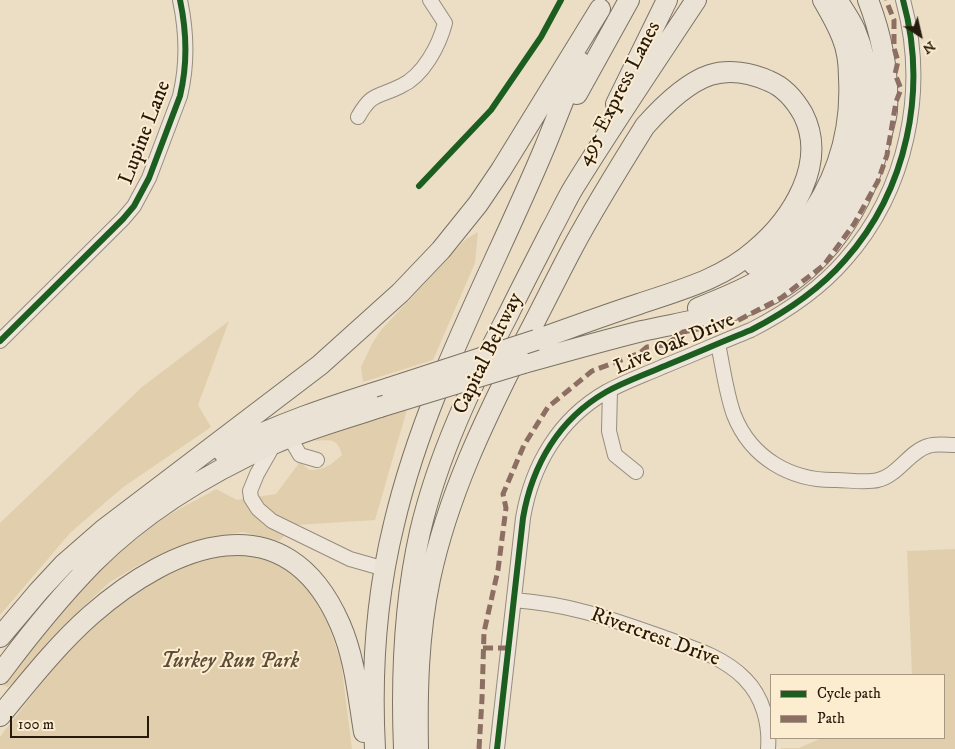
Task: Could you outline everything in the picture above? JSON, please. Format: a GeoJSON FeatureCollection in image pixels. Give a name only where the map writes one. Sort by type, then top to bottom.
{"type":"FeatureCollection","features":[{"type":"Feature","properties":{"kind":"highway","name":"495 Express Lanes"},"geometry":{"type":"LineString","coordinates":[[544,150],[629,0]]}},
{"type":"Feature","properties":{"kind":"highway","name":"495 Express Lanes"},"geometry":{"type":"LineString","coordinates":[[573,188],[667,0]]}},
{"type":"Feature","properties":{"kind":"highway","name":"Capital Beltway"},"geometry":{"type":"LineString","coordinates":[[404,749],[402,702],[406,620],[417,548],[432,487],[449,438],[473,385],[573,188],[696,0]]}},
{"type":"Feature","properties":{"kind":"highway"},"geometry":{"type":"LineString","coordinates":[[154,492],[197,466],[265,431],[302,416],[536,340],[715,286],[744,272],[770,254],[801,228],[826,190],[844,146],[850,103],[849,68],[843,38],[822,0]]}},
{"type":"Feature","properties":{"kind":"highway"},"geometry":{"type":"LineString","coordinates":[[0,674],[45,615],[71,586],[118,541],[163,506],[204,480],[282,441],[380,407],[524,363],[733,295],[765,277],[798,253],[827,218],[846,189],[859,155],[866,117],[867,86],[863,58],[855,30],[837,0]]}},
{"type":"Feature","properties":{"kind":"highway"},"geometry":{"type":"LineString","coordinates":[[524,363],[642,331],[696,320],[736,309],[763,298],[786,284],[820,257],[851,216],[869,180],[877,157],[887,112],[887,72],[884,54],[880,32],[868,0]]}},
{"type":"Feature","properties":{"kind":"highway","name":"Capital Beltway"},"geometry":{"type":"LineString","coordinates":[[375,749],[373,695],[378,613],[394,523],[408,474],[430,408],[472,306],[544,150],[602,4]]}},
{"type":"Feature","properties":{"kind":"highway"},"geometry":{"type":"LineString","coordinates":[[0,637],[38,592],[78,551],[108,525],[320,366],[400,293],[442,250],[478,204],[501,170],[602,4]]}},
{"type":"Feature","properties":{"kind":"highway"},"geometry":{"type":"LineString","coordinates":[[418,749],[418,673],[422,622],[430,579],[452,497],[492,406],[573,246],[644,126],[660,109],[684,90],[709,76],[732,72],[756,75],[776,84],[790,95],[800,108],[807,123],[812,148],[811,163],[803,186],[790,211],[776,230],[756,250],[714,278],[536,340]]}},
{"type":"Feature","properties":{"kind":"highway"},"geometry":{"type":"LineString","coordinates":[[0,716],[45,661],[65,640],[90,616],[128,586],[174,561],[197,552],[219,546],[250,545],[269,550],[297,564],[313,579],[328,600],[347,642],[367,749]]}},
{"type":"Feature","properties":{"kind":"street","name":"Lupine Lane"},"geometry":{"type":"LineString","coordinates":[[0,341],[123,219],[141,195],[180,96],[186,48],[180,0]]}},
{"type":"Feature","properties":{"kind":"street"},"geometry":{"type":"LineString","coordinates":[[358,117],[365,104],[374,96],[402,86],[415,77],[440,40],[444,24],[430,0]]}},
{"type":"Feature","properties":{"kind":"street","name":"Live Oak Drive"},"geometry":{"type":"LineString","coordinates":[[497,749],[525,508],[542,456],[551,442],[573,417],[610,390],[718,344],[773,318],[811,293],[845,260],[863,237],[882,205],[894,179],[902,154],[912,108],[914,66],[911,38],[902,0]]}},
{"type":"Feature","properties":{"kind":"street"},"geometry":{"type":"LineString","coordinates":[[718,344],[732,407],[742,430],[752,445],[762,455],[785,470],[819,480],[879,480],[893,472],[919,450],[927,446],[955,445]]}},
{"type":"Feature","properties":{"kind":"street"},"geometry":{"type":"LineString","coordinates":[[610,390],[609,431],[615,455],[636,472]]}},
{"type":"Feature","properties":{"kind":"street"},"geometry":{"type":"LineString","coordinates":[[317,460],[300,455],[282,441],[256,474],[250,491],[251,498],[258,509],[272,521],[350,559],[385,568]]}},
{"type":"Feature","properties":{"kind":"street","name":"Rivercrest Drive"},"geometry":{"type":"LineString","coordinates":[[514,600],[552,604],[606,618],[690,647],[725,662],[747,680],[757,695],[765,713],[768,728],[768,749]]}},
{"type":"Feature","properties":{"kind":"green space"},"geometry":{"type":"Polygon","coordinates":[[[478,232],[475,263],[433,360],[363,382],[361,367],[373,342],[382,329],[466,239],[478,232]]]}},
{"type":"Feature","properties":{"kind":"green space"},"geometry":{"type":"Polygon","coordinates":[[[229,321],[198,405],[211,427],[122,488],[70,533],[0,615],[0,523],[142,387],[229,321]]]}},
{"type":"Feature","properties":{"kind":"green space"},"geometry":{"type":"Polygon","coordinates":[[[408,406],[375,520],[296,525],[279,541],[243,532],[205,538],[142,563],[110,582],[84,606],[18,679],[8,687],[1,685],[72,598],[112,559],[163,519],[216,489],[237,500],[276,494],[300,462],[309,470],[319,469],[331,464],[342,455],[335,442],[325,440],[314,441],[408,406]]]}},
{"type":"Feature","properties":{"kind":"green space"},"geometry":{"type":"Polygon","coordinates":[[[955,549],[955,749],[781,749],[799,748],[820,739],[945,739],[945,674],[912,674],[907,551],[955,549]]]}},
{"type":"Feature","properties":{"kind":"green space","name":"Turkey Run Park"},"geometry":{"type":"Polygon","coordinates":[[[236,553],[269,558],[293,572],[309,590],[328,624],[341,662],[352,749],[0,749],[0,737],[43,682],[89,630],[115,607],[142,586],[173,570],[206,558],[236,553]]]}},
{"type":"Feature","properties":{"kind":"marked path"},"geometry":{"type":"LineString","coordinates":[[479,749],[484,632],[498,570],[506,508],[503,494],[524,445],[548,407],[592,371],[640,353],[647,347],[666,345],[683,332],[737,321],[781,298],[824,265],[854,224],[878,181],[887,155],[896,102],[901,89],[895,74],[898,61],[894,48],[894,20],[886,0]]}},
{"type":"Feature","properties":{"kind":"marked path"},"geometry":{"type":"LineString","coordinates":[[483,648],[508,648]]}},
{"type":"Feature","properties":{"kind":"cycle path"},"geometry":{"type":"LineString","coordinates":[[0,341],[123,219],[134,206],[149,178],[183,84],[186,48],[180,0]]}},
{"type":"Feature","properties":{"kind":"cycle path"},"geometry":{"type":"LineString","coordinates":[[419,186],[491,110],[541,37],[561,0]]}},
{"type":"Feature","properties":{"kind":"cycle path"},"geometry":{"type":"LineString","coordinates":[[497,749],[523,518],[533,480],[550,445],[574,416],[606,392],[764,323],[813,291],[845,260],[866,232],[884,202],[897,171],[907,138],[912,103],[913,69],[910,34],[903,0]]}}]}
